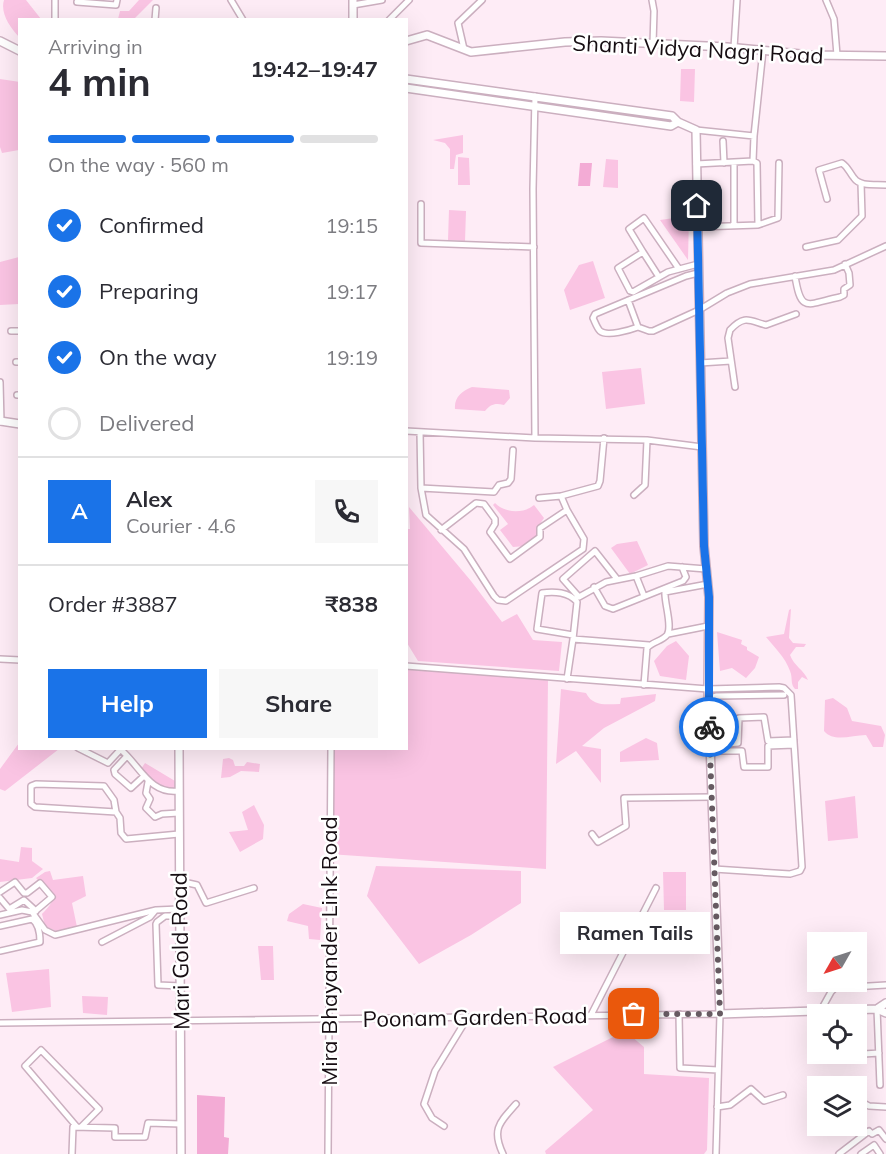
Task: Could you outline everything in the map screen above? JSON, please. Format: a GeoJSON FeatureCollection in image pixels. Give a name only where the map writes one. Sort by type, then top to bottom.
{"type":"FeatureCollection","features":[{"type":"Feature","properties":{"kind":"street"},"geometry":{"type":"LineString","coordinates":[[55,0],[55,18]]}},
{"type":"Feature","properties":{"kind":"street"},"geometry":{"type":"LineString","coordinates":[[77,2],[116,5],[117,0]]}},
{"type":"Feature","properties":{"kind":"street"},"geometry":{"type":"LineString","coordinates":[[231,0],[242,18]]}},
{"type":"Feature","properties":{"kind":"street"},"geometry":{"type":"LineString","coordinates":[[353,3],[382,0]]}},
{"type":"Feature","properties":{"kind":"street"},"geometry":{"type":"LineString","coordinates":[[391,18],[409,0]]}},
{"type":"Feature","properties":{"kind":"street"},"geometry":{"type":"LineString","coordinates":[[464,49],[463,36],[458,23],[482,0]]}},
{"type":"Feature","properties":{"kind":"street"},"geometry":{"type":"LineString","coordinates":[[652,0],[654,5],[653,44]]}},
{"type":"Feature","properties":{"kind":"street"},"geometry":{"type":"LineString","coordinates":[[734,48],[737,0]]}},
{"type":"Feature","properties":{"kind":"street"},"geometry":{"type":"LineString","coordinates":[[826,0],[834,19],[837,55]]}},
{"type":"Feature","properties":{"kind":"street"},"geometry":{"type":"LineString","coordinates":[[155,18],[156,8]]}},
{"type":"Feature","properties":{"kind":"street","name":"Shanti Vidya Nagri Road"},"geometry":{"type":"LineString","coordinates":[[408,40],[427,35],[471,52],[565,42],[653,44],[886,56]]}},
{"type":"Feature","properties":{"kind":"street"},"geometry":{"type":"LineString","coordinates":[[0,41],[18,50]]}},
{"type":"Feature","properties":{"kind":"street"},"geometry":{"type":"LineString","coordinates":[[758,225],[757,165],[753,161],[763,50]]}},
{"type":"Feature","properties":{"kind":"street"},"geometry":{"type":"LineString","coordinates":[[408,79],[672,116],[674,124]]}},
{"type":"Feature","properties":{"kind":"street"},"geometry":{"type":"LineString","coordinates":[[428,82],[428,90]]}},
{"type":"Feature","properties":{"kind":"street"},"geometry":{"type":"LineString","coordinates":[[408,88],[674,124],[696,130],[754,136]]}},
{"type":"Feature","properties":{"kind":"street"},"geometry":{"type":"LineString","coordinates":[[535,96],[533,189],[535,438]]}},
{"type":"Feature","properties":{"kind":"street"},"geometry":{"type":"LineString","coordinates":[[696,130],[702,447],[708,584],[708,689],[720,1014],[716,1154]]}},
{"type":"Feature","properties":{"kind":"street"},"geometry":{"type":"LineString","coordinates":[[723,141],[724,163]]}},
{"type":"Feature","properties":{"kind":"street"},"geometry":{"type":"LineString","coordinates":[[696,164],[753,161]]}},
{"type":"Feature","properties":{"kind":"street"},"geometry":{"type":"LineString","coordinates":[[734,162],[734,225]]}},
{"type":"Feature","properties":{"kind":"street"},"geometry":{"type":"LineString","coordinates":[[698,227],[758,225],[775,220],[779,216],[779,163]]}},
{"type":"Feature","properties":{"kind":"street"},"geometry":{"type":"LineString","coordinates":[[827,199],[819,170],[842,163],[847,166],[855,180],[861,183],[886,185]]}},
{"type":"Feature","properties":{"kind":"street"},"geometry":{"type":"LineString","coordinates":[[806,247],[838,240],[862,216],[861,183]]}},
{"type":"Feature","properties":{"kind":"street"},"geometry":{"type":"LineString","coordinates":[[421,204],[422,243],[534,248]]}},
{"type":"Feature","properties":{"kind":"street"},"geometry":{"type":"LineString","coordinates":[[659,277],[629,229],[644,218],[679,269]]}},
{"type":"Feature","properties":{"kind":"street"},"geometry":{"type":"LineString","coordinates":[[698,273],[595,314],[593,318],[599,330],[604,333],[623,332],[638,327],[653,331],[699,310],[727,293],[750,284],[834,270],[886,246]]}},
{"type":"Feature","properties":{"kind":"street"},"geometry":{"type":"LineString","coordinates":[[643,252],[618,268],[630,291],[635,292],[659,277],[698,264]]}},
{"type":"Feature","properties":{"kind":"street"},"geometry":{"type":"LineString","coordinates":[[795,276],[799,298],[802,302],[808,304],[840,297],[844,295],[844,289],[850,285],[849,273],[845,264]]}},
{"type":"Feature","properties":{"kind":"street"},"geometry":{"type":"LineString","coordinates":[[628,300],[638,327]]}},
{"type":"Feature","properties":{"kind":"street"},"geometry":{"type":"LineString","coordinates":[[735,387],[728,334],[734,325],[748,319],[766,325],[796,314]]}},
{"type":"Feature","properties":{"kind":"street"},"geometry":{"type":"LineString","coordinates":[[11,331],[18,331]]}},
{"type":"Feature","properties":{"kind":"street"},"geometry":{"type":"LineString","coordinates":[[700,363],[731,361]]}},
{"type":"Feature","properties":{"kind":"street"},"geometry":{"type":"LineString","coordinates":[[0,382],[1,421],[18,424]]}},
{"type":"Feature","properties":{"kind":"street"},"geometry":{"type":"LineString","coordinates":[[408,431],[535,438],[647,440],[702,447]]}},
{"type":"Feature","properties":{"kind":"street"},"geometry":{"type":"LineString","coordinates":[[420,432],[421,488],[426,515],[464,549],[498,600],[506,601],[583,549],[584,539],[561,496]]}},
{"type":"Feature","properties":{"kind":"street"},"geometry":{"type":"LineString","coordinates":[[539,498],[561,496],[598,486],[604,438]]}},
{"type":"Feature","properties":{"kind":"street"},"geometry":{"type":"LineString","coordinates":[[634,495],[645,485],[647,440]]}},
{"type":"Feature","properties":{"kind":"street"},"geometry":{"type":"LineString","coordinates":[[421,488],[494,492],[499,484],[508,483],[511,479],[513,450]]}},
{"type":"Feature","properties":{"kind":"street"},"geometry":{"type":"LineString","coordinates":[[441,530],[476,503],[484,504],[495,519],[490,532],[511,559],[540,537],[540,528],[567,510]]}},
{"type":"Feature","properties":{"kind":"street"},"geometry":{"type":"LineString","coordinates":[[617,579],[595,551],[563,579],[578,597],[594,587],[617,579],[668,566],[706,569]]}},
{"type":"Feature","properties":{"kind":"street"},"geometry":{"type":"LineString","coordinates":[[594,587],[605,606],[610,609],[617,608],[683,581],[686,577],[681,567]]}},
{"type":"Feature","properties":{"kind":"street"},"geometry":{"type":"LineString","coordinates":[[636,576],[644,596]]}},
{"type":"Feature","properties":{"kind":"street"},"geometry":{"type":"LineString","coordinates":[[668,634],[665,592],[708,584]]}},
{"type":"Feature","properties":{"kind":"street"},"geometry":{"type":"LineString","coordinates":[[567,679],[573,637],[577,605],[575,600],[565,593],[542,593],[537,629],[573,637],[649,645],[668,634],[708,626]]}},
{"type":"Feature","properties":{"kind":"street"},"geometry":{"type":"LineString","coordinates":[[644,685],[649,645]]}},
{"type":"Feature","properties":{"kind":"street"},"geometry":{"type":"LineString","coordinates":[[0,659],[18,660]]}},
{"type":"Feature","properties":{"kind":"street"},"geometry":{"type":"LineString","coordinates":[[408,666],[708,689],[784,688],[791,695],[802,867],[800,872],[790,874],[714,869]]}},
{"type":"Feature","properties":{"kind":"street"},"geometry":{"type":"LineString","coordinates":[[770,687],[771,695]]}},
{"type":"Feature","properties":{"kind":"street"},"geometry":{"type":"LineString","coordinates":[[709,705],[713,704],[713,698],[716,696],[784,695]]}},
{"type":"Feature","properties":{"kind":"street"},"geometry":{"type":"LineString","coordinates":[[710,748],[738,743],[739,718],[764,717],[768,741],[794,742]]}},
{"type":"Feature","properties":{"kind":"street"},"geometry":{"type":"LineString","coordinates":[[710,748],[742,751],[744,767],[768,767],[768,746],[794,742]]}},
{"type":"Feature","properties":{"kind":"street"},"geometry":{"type":"LineString","coordinates":[[82,750],[108,763],[118,750]]}},
{"type":"Feature","properties":{"kind":"street"},"geometry":{"type":"LineString","coordinates":[[120,750],[148,782],[167,792],[179,791]]}},
{"type":"Feature","properties":{"kind":"street","name":"Mari Gold Road"},"geometry":{"type":"LineString","coordinates":[[179,750],[181,1154]]}},
{"type":"Feature","properties":{"kind":"street","name":"Mira Bhayander Link Road"},"geometry":{"type":"LineString","coordinates":[[328,1154],[331,750]]}},
{"type":"Feature","properties":{"kind":"street"},"geometry":{"type":"LineString","coordinates":[[127,756],[114,770],[115,774],[131,788],[144,776]]}},
{"type":"Feature","properties":{"kind":"street"},"geometry":{"type":"LineString","coordinates":[[148,782],[146,792],[149,801],[146,808],[155,817],[162,814],[179,813]]}},
{"type":"Feature","properties":{"kind":"street"},"geometry":{"type":"LineString","coordinates":[[117,812],[35,807],[31,804],[32,786],[36,784],[104,786],[114,800],[120,818],[121,833],[126,838],[179,834]]}},
{"type":"Feature","properties":{"kind":"street"},"geometry":{"type":"LineString","coordinates":[[592,834],[598,842],[626,826],[624,798],[712,797]]}},
{"type":"Feature","properties":{"kind":"street"},"geometry":{"type":"LineString","coordinates":[[179,881],[197,885],[206,903],[254,888]]}},
{"type":"Feature","properties":{"kind":"street"},"geometry":{"type":"LineString","coordinates":[[0,892],[15,882],[26,894],[40,883],[52,896],[34,912]]}},
{"type":"Feature","properties":{"kind":"street"},"geometry":{"type":"LineString","coordinates":[[591,1015],[656,888]]}},
{"type":"Feature","properties":{"kind":"street"},"geometry":{"type":"LineString","coordinates":[[0,898],[8,911]]}},
{"type":"Feature","properties":{"kind":"street"},"geometry":{"type":"LineString","coordinates":[[8,911],[24,900],[45,930],[55,935],[156,910],[179,913]]}},
{"type":"Feature","properties":{"kind":"street"},"geometry":{"type":"LineString","coordinates":[[0,908],[8,911],[34,912]]}},
{"type":"Feature","properties":{"kind":"street"},"geometry":{"type":"LineString","coordinates":[[102,942],[150,917],[156,910]]}},
{"type":"Feature","properties":{"kind":"street"},"geometry":{"type":"LineString","coordinates":[[179,913],[165,916],[156,924],[158,985],[181,986]]}},
{"type":"Feature","properties":{"kind":"street"},"geometry":{"type":"LineString","coordinates":[[0,926],[32,919],[38,925],[40,937],[40,942],[0,951]]}},
{"type":"Feature","properties":{"kind":"street"},"geometry":{"type":"LineString","coordinates":[[825,1004],[836,988],[886,985]]}},
{"type":"Feature","properties":{"kind":"street"},"geometry":{"type":"LineString","coordinates":[[880,1085],[877,1009],[886,1003]]}},
{"type":"Feature","properties":{"kind":"street","name":"Poonam Garden Road"},"geometry":{"type":"LineString","coordinates":[[867,1009],[877,1009],[886,1013]]}},
{"type":"Feature","properties":{"kind":"street","name":"Poonam Garden Road"},"geometry":{"type":"LineString","coordinates":[[0,1023],[807,1011]]}},
{"type":"Feature","properties":{"kind":"street"},"geometry":{"type":"LineString","coordinates":[[680,1014],[680,1068],[718,1070]]}},
{"type":"Feature","properties":{"kind":"street"},"geometry":{"type":"LineString","coordinates":[[444,1126],[432,1118],[424,1104],[435,1071],[468,1017]]}},
{"type":"Feature","properties":{"kind":"street"},"geometry":{"type":"LineString","coordinates":[[41,1050],[99,1109],[79,1127],[26,1066],[41,1050]]}},
{"type":"Feature","properties":{"kind":"street"},"geometry":{"type":"LineString","coordinates":[[867,1054],[879,1053]]}},
{"type":"Feature","properties":{"kind":"street"},"geometry":{"type":"LineString","coordinates":[[717,1107],[730,1105],[752,1089],[764,1101],[783,1095]]}},
{"type":"Feature","properties":{"kind":"street"},"geometry":{"type":"LineString","coordinates":[[503,1154],[498,1143],[498,1128],[516,1104]]}},
{"type":"Feature","properties":{"kind":"street"},"geometry":{"type":"LineString","coordinates":[[867,1105],[886,1107]]}},
{"type":"Feature","properties":{"kind":"street"},"geometry":{"type":"LineString","coordinates":[[72,1154],[73,1127],[115,1128],[115,1137],[145,1137],[148,1123],[181,1124]]}},
{"type":"Feature","properties":{"kind":"street"},"geometry":{"type":"LineString","coordinates":[[839,1154],[869,1131],[872,1134],[879,1130],[886,1139]]}},
{"type":"Feature","properties":{"kind":"street"},"geometry":{"type":"LineString","coordinates":[[861,1154],[874,1145],[880,1154]]}},
{"type":"Feature","properties":{"kind":"shaded area"},"geometry":{"type":"Polygon","coordinates":[[[4,0],[26,0],[40,18],[18,18],[18,36],[9,24],[3,5],[4,0]]]}},
{"type":"Feature","properties":{"kind":"shaded area"},"geometry":{"type":"Polygon","coordinates":[[[139,0],[153,0],[135,18],[118,18],[120,11],[129,11],[139,0]]]}},
{"type":"Feature","properties":{"kind":"shaded area"},"geometry":{"type":"Polygon","coordinates":[[[681,69],[695,69],[694,102],[680,101],[681,69]]]}},
{"type":"Feature","properties":{"kind":"shaded area"},"geometry":{"type":"Polygon","coordinates":[[[0,79],[18,82],[18,150],[2,153],[0,147],[0,79]]]}},
{"type":"Feature","properties":{"kind":"shaded area"},"geometry":{"type":"Polygon","coordinates":[[[463,135],[463,153],[456,155],[454,169],[450,169],[450,149],[445,143],[433,140],[463,135]]]}},
{"type":"Feature","properties":{"kind":"shaded area"},"geometry":{"type":"Polygon","coordinates":[[[458,157],[469,158],[470,185],[458,185],[458,157]]]}},
{"type":"Feature","properties":{"kind":"shaded area"},"geometry":{"type":"Polygon","coordinates":[[[606,159],[618,160],[618,188],[603,187],[606,159]]]}},
{"type":"Feature","properties":{"kind":"shaded area"},"geometry":{"type":"Polygon","coordinates":[[[580,163],[592,163],[590,186],[578,186],[580,163]]]}},
{"type":"Feature","properties":{"kind":"shaded area"},"geometry":{"type":"Polygon","coordinates":[[[449,210],[466,211],[465,241],[448,240],[449,210]]]}},
{"type":"Feature","properties":{"kind":"shaded area"},"geometry":{"type":"Polygon","coordinates":[[[689,216],[688,260],[660,220],[689,216]]]}},
{"type":"Feature","properties":{"kind":"shaded area"},"geometry":{"type":"Polygon","coordinates":[[[18,257],[18,304],[0,305],[0,262],[18,257]]]}},
{"type":"Feature","properties":{"kind":"shaded area"},"geometry":{"type":"Polygon","coordinates":[[[593,261],[605,298],[570,310],[564,290],[579,265],[593,261]]]}},
{"type":"Feature","properties":{"kind":"shaded area"},"geometry":{"type":"Polygon","coordinates":[[[641,368],[645,404],[606,409],[602,372],[641,368]]]}},
{"type":"Feature","properties":{"kind":"shaded area"},"geometry":{"type":"Polygon","coordinates":[[[472,387],[509,390],[510,398],[504,405],[493,405],[485,411],[455,409],[459,395],[472,387]]]}},
{"type":"Feature","properties":{"kind":"shaded area"},"geometry":{"type":"Polygon","coordinates":[[[495,503],[503,509],[514,511],[525,510],[534,505],[544,518],[536,530],[539,535],[526,546],[513,547],[500,530],[508,524],[493,505],[495,503]]]}},
{"type":"Feature","properties":{"kind":"shaded area"},"geometry":{"type":"Polygon","coordinates":[[[409,507],[502,622],[517,614],[533,640],[562,642],[559,671],[418,661],[408,645],[408,529],[410,529],[409,507]]]}},
{"type":"Feature","properties":{"kind":"shaded area"},"geometry":{"type":"Polygon","coordinates":[[[637,541],[648,565],[630,574],[611,548],[617,544],[637,541]]]}},
{"type":"Feature","properties":{"kind":"shaded area"},"geometry":{"type":"Polygon","coordinates":[[[791,609],[789,638],[793,643],[806,644],[804,647],[796,647],[790,655],[808,680],[802,677],[798,682],[798,689],[795,689],[793,685],[785,661],[766,637],[784,634],[791,609]]]}},
{"type":"Feature","properties":{"kind":"shaded area"},"geometry":{"type":"Polygon","coordinates":[[[717,632],[742,640],[741,644],[747,647],[747,650],[759,657],[755,668],[746,678],[732,668],[720,671],[717,632]]]}},
{"type":"Feature","properties":{"kind":"shaded area"},"geometry":{"type":"Polygon","coordinates":[[[676,641],[689,656],[686,680],[660,676],[654,661],[667,646],[676,641]]]}},
{"type":"Feature","properties":{"kind":"shaded area"},"geometry":{"type":"Polygon","coordinates":[[[408,667],[548,678],[546,869],[329,854],[331,750],[408,750],[408,667]]]}},
{"type":"Feature","properties":{"kind":"shaded area"},"geometry":{"type":"Polygon","coordinates":[[[561,689],[586,693],[592,701],[605,704],[620,704],[621,698],[656,694],[655,701],[604,728],[582,746],[601,749],[601,783],[576,751],[556,764],[561,689]]]}},
{"type":"Feature","properties":{"kind":"shaded area"},"geometry":{"type":"Polygon","coordinates":[[[833,698],[847,708],[852,721],[881,726],[885,735],[883,747],[873,747],[866,735],[838,738],[828,735],[824,731],[825,700],[833,698]]]}},
{"type":"Feature","properties":{"kind":"shaded area"},"geometry":{"type":"Polygon","coordinates":[[[646,738],[657,743],[659,760],[620,762],[620,752],[646,738]]]}},
{"type":"Feature","properties":{"kind":"shaded area"},"geometry":{"type":"Polygon","coordinates":[[[18,744],[18,750],[58,750],[5,791],[0,789],[0,769],[18,744]]]}},
{"type":"Feature","properties":{"kind":"shaded area"},"geometry":{"type":"Polygon","coordinates":[[[223,759],[233,760],[235,766],[244,766],[247,762],[260,764],[259,772],[241,771],[230,777],[221,778],[223,759]]]}},
{"type":"Feature","properties":{"kind":"shaded area"},"geometry":{"type":"Polygon","coordinates":[[[145,763],[175,781],[175,788],[173,790],[164,788],[146,778],[147,774],[141,769],[145,763]]]}},
{"type":"Feature","properties":{"kind":"shaded area"},"geometry":{"type":"Polygon","coordinates":[[[855,796],[858,838],[828,841],[825,801],[855,796]]]}},
{"type":"Feature","properties":{"kind":"shaded area"},"geometry":{"type":"Polygon","coordinates":[[[254,805],[264,825],[263,839],[240,852],[229,832],[248,830],[242,812],[254,805]]]}},
{"type":"Feature","properties":{"kind":"shaded area"},"geometry":{"type":"Polygon","coordinates":[[[21,847],[32,848],[32,861],[43,869],[32,878],[0,882],[0,859],[19,862],[21,847]]]}},
{"type":"Feature","properties":{"kind":"shaded area"},"geometry":{"type":"Polygon","coordinates":[[[376,866],[521,871],[521,903],[471,935],[419,964],[367,896],[376,866]]]}},
{"type":"Feature","properties":{"kind":"shaded area"},"geometry":{"type":"Polygon","coordinates":[[[50,871],[53,880],[83,876],[86,896],[72,903],[77,927],[58,932],[45,926],[42,914],[49,907],[53,897],[36,878],[50,871]]]}},
{"type":"Feature","properties":{"kind":"shaded area"},"geometry":{"type":"Polygon","coordinates":[[[663,872],[686,872],[686,910],[664,910],[663,872]]]}},
{"type":"Feature","properties":{"kind":"shaded area"},"geometry":{"type":"Polygon","coordinates":[[[303,904],[322,908],[320,940],[309,939],[308,926],[287,921],[289,914],[303,904]]]}},
{"type":"Feature","properties":{"kind":"shaded area"},"geometry":{"type":"Polygon","coordinates":[[[675,912],[689,912],[689,928],[705,928],[705,945],[675,945],[675,912]]]}},
{"type":"Feature","properties":{"kind":"shaded area"},"geometry":{"type":"Polygon","coordinates":[[[258,946],[273,946],[274,980],[261,980],[258,946]]]}},
{"type":"Feature","properties":{"kind":"shaded area"},"geometry":{"type":"Polygon","coordinates":[[[49,969],[51,1007],[12,1012],[6,973],[49,969]]]}},
{"type":"Feature","properties":{"kind":"shaded area"},"geometry":{"type":"Polygon","coordinates":[[[82,996],[108,997],[107,1015],[83,1013],[82,996]]]}},
{"type":"Feature","properties":{"kind":"shaded area"},"geometry":{"type":"Polygon","coordinates":[[[625,1031],[644,1047],[644,1074],[709,1078],[707,1150],[704,1154],[546,1154],[545,1151],[593,1110],[553,1067],[625,1031]]]}},
{"type":"Feature","properties":{"kind":"shaded area"},"geometry":{"type":"Polygon","coordinates":[[[197,1095],[225,1097],[224,1137],[229,1138],[228,1154],[197,1154],[197,1095]]]}},
{"type":"Feature","properties":{"kind":"way so far"},"geometry":{"type":"LineString","coordinates":[[634,1014],[720,1014],[709,727]]}},
{"type":"Feature","properties":{"kind":"place","name":"Ramen Tails"},"geometry":{"type":"Point","coordinates":[634,1014]}},
{"type":"Feature","properties":{"kind":"route"},"geometry":{"type":"LineString","coordinates":[[697,206],[704,546],[709,597],[709,727]]}}]}
